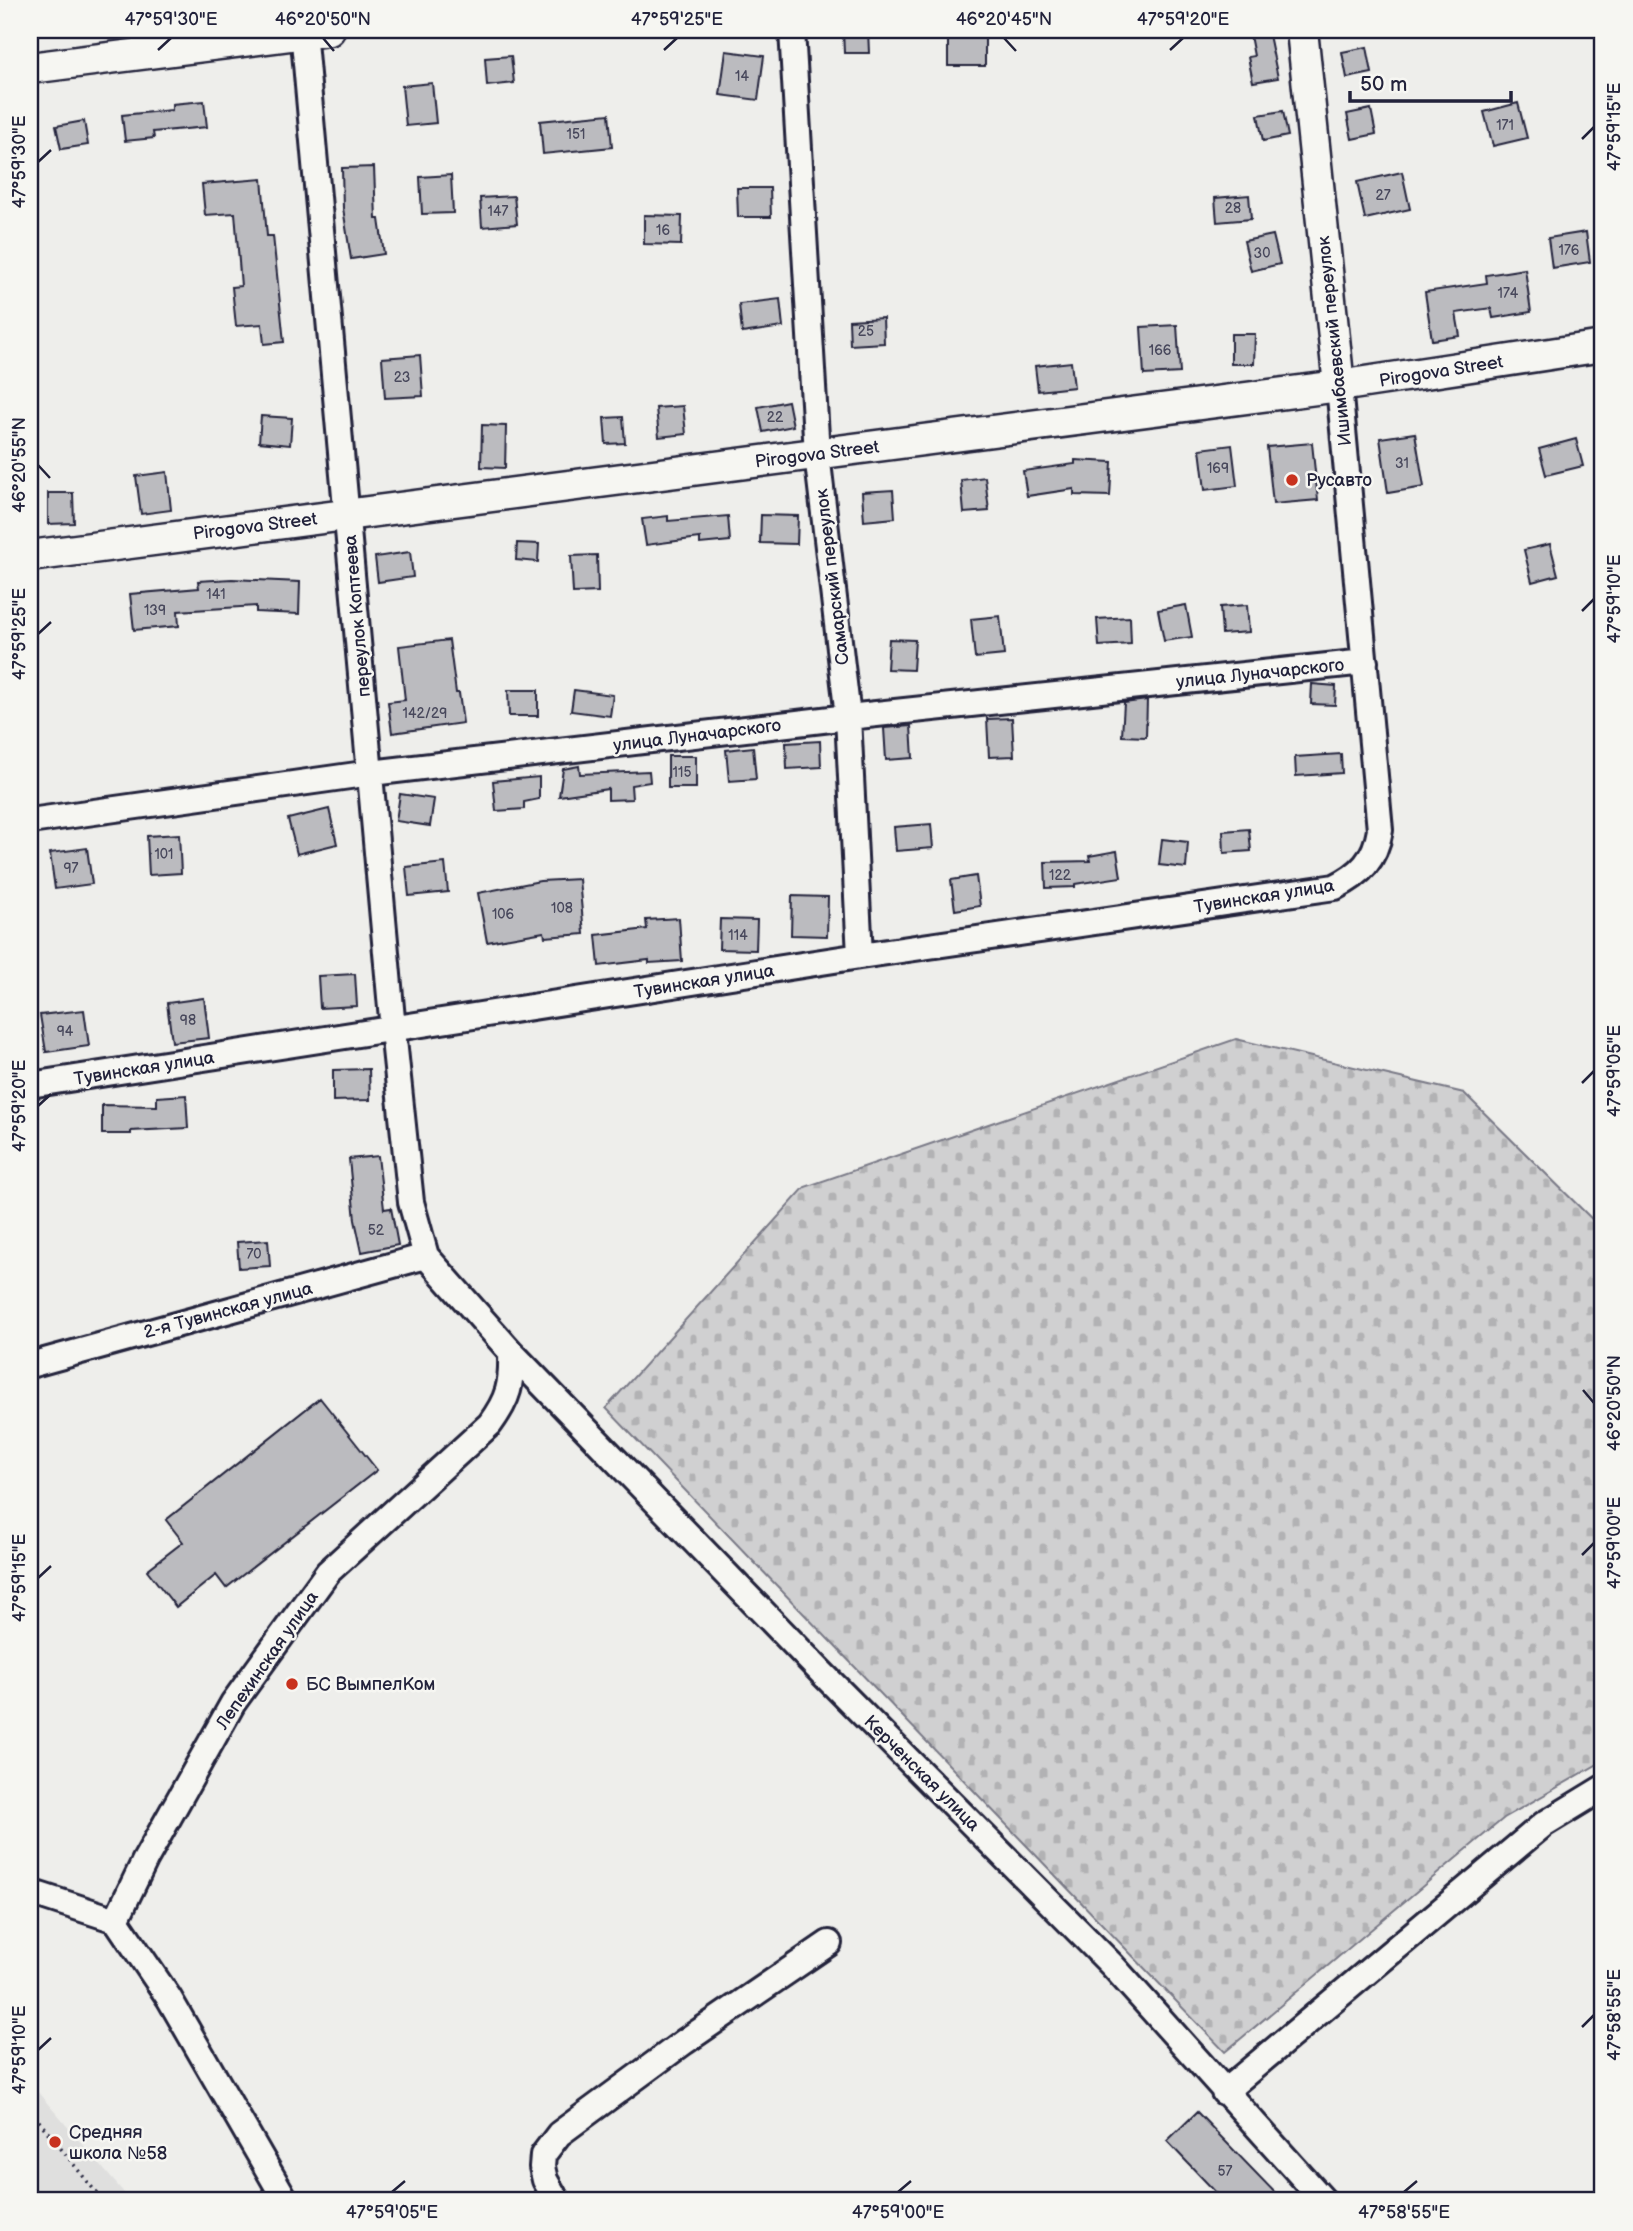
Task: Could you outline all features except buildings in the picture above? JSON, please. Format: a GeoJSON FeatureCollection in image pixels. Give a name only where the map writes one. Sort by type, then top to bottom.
{"type":"FeatureCollection","features":[{"type":"Feature","properties":{"kind":"main road","name":"Ишимбаевский переулок"},"geometry":{"type":"LineString","coordinates":[[1302,30],[1339,386]]}},
{"type":"Feature","properties":{"kind":"main road"},"geometry":{"type":"LineString","coordinates":[[30,68],[311,31]]}},
{"type":"Feature","properties":{"kind":"main road","name":"Pirogova Street"},"geometry":{"type":"LineString","coordinates":[[30,556],[1339,386],[1603,346]]}},
{"type":"Feature","properties":{"kind":"street","name":"Самарский переулок"},"geometry":{"type":"LineString","coordinates":[[792,30],[817,454],[848,717],[860,956]]}},
{"type":"Feature","properties":{"kind":"street","name":"переулок Коптеева"},"geometry":{"type":"LineString","coordinates":[[311,31],[348,515],[393,1030],[411,1202],[426,1256]]}},
{"type":"Feature","properties":{"kind":"street","name":"Ишимбаевский переулок"},"geometry":{"type":"LineString","coordinates":[[1339,386],[1380,830],[1377,846],[1369,860]]}},
{"type":"Feature","properties":{"kind":"street","name":"улица Луначарского"},"geometry":{"type":"LineString","coordinates":[[30,821],[371,773],[848,717],[1365,662]]}},
{"type":"Feature","properties":{"kind":"street","name":"Тувинская улица"},"geometry":{"type":"LineString","coordinates":[[30,1086],[860,956],[1335,887],[1355,877],[1369,860]]}},
{"type":"Feature","properties":{"kind":"street"},"geometry":{"type":"LineString","coordinates":[[426,1256],[511,1352]]}},
{"type":"Feature","properties":{"kind":"street","name":"2-я Тувинская улица"},"geometry":{"type":"LineString","coordinates":[[30,1365],[426,1256]]}},
{"type":"Feature","properties":{"kind":"street","name":"Лепехинская улица"},"geometry":{"type":"LineString","coordinates":[[116,1920],[145,1860],[233,1703],[328,1572],[490,1424],[505,1404],[512,1379],[511,1352]]}},
{"type":"Feature","properties":{"kind":"street","name":"Керченская улица"},"geometry":{"type":"LineString","coordinates":[[511,1352],[821,1672],[1112,1965],[1324,2201]]}},
{"type":"Feature","properties":{"kind":"street"},"geometry":{"type":"LineString","coordinates":[[1224,2092],[1544,1824],[1603,1788]]}},
{"type":"Feature","properties":{"kind":"street"},"geometry":{"type":"LineString","coordinates":[[30,1892],[116,1920],[169,1998],[286,2201]]}},
{"type":"Feature","properties":{"kind":"street"},"geometry":{"type":"LineString","coordinates":[[557,2201],[545,2180],[542,2167],[543,2155],[559,2134],[684,2042],[829,1943]]}},
{"type":"Feature","properties":{"kind":"path"},"geometry":{"type":"LineString","coordinates":[[30,2110],[103,2201]]}},
{"type":"Feature","properties":{"kind":"shaded area","name":"Средняя школа №58"},"geometry":{"type":"Polygon","coordinates":[[[30,2083],[131,2201],[30,2201],[30,2083]]]}},
{"type":"Feature","properties":{"kind":"green space"},"geometry":{"type":"Polygon","coordinates":[[[1236,1039],[1464,1093],[1603,1230],[1603,1761],[1504,1818],[1225,2052],[606,1408],[805,1187],[1236,1039]]]}},
{"type":"Feature","properties":{"kind":"place","name":"Русавто"},"geometry":{"type":"Point","coordinates":[1292,480]}},
{"type":"Feature","properties":{"kind":"place","name":"БС ВымпелКом"},"geometry":{"type":"Point","coordinates":[292,1684]}},
{"type":"Feature","properties":{"kind":"place","name":"Средняя школа №58"},"geometry":{"type":"Point","coordinates":[55,2142]}}]}
